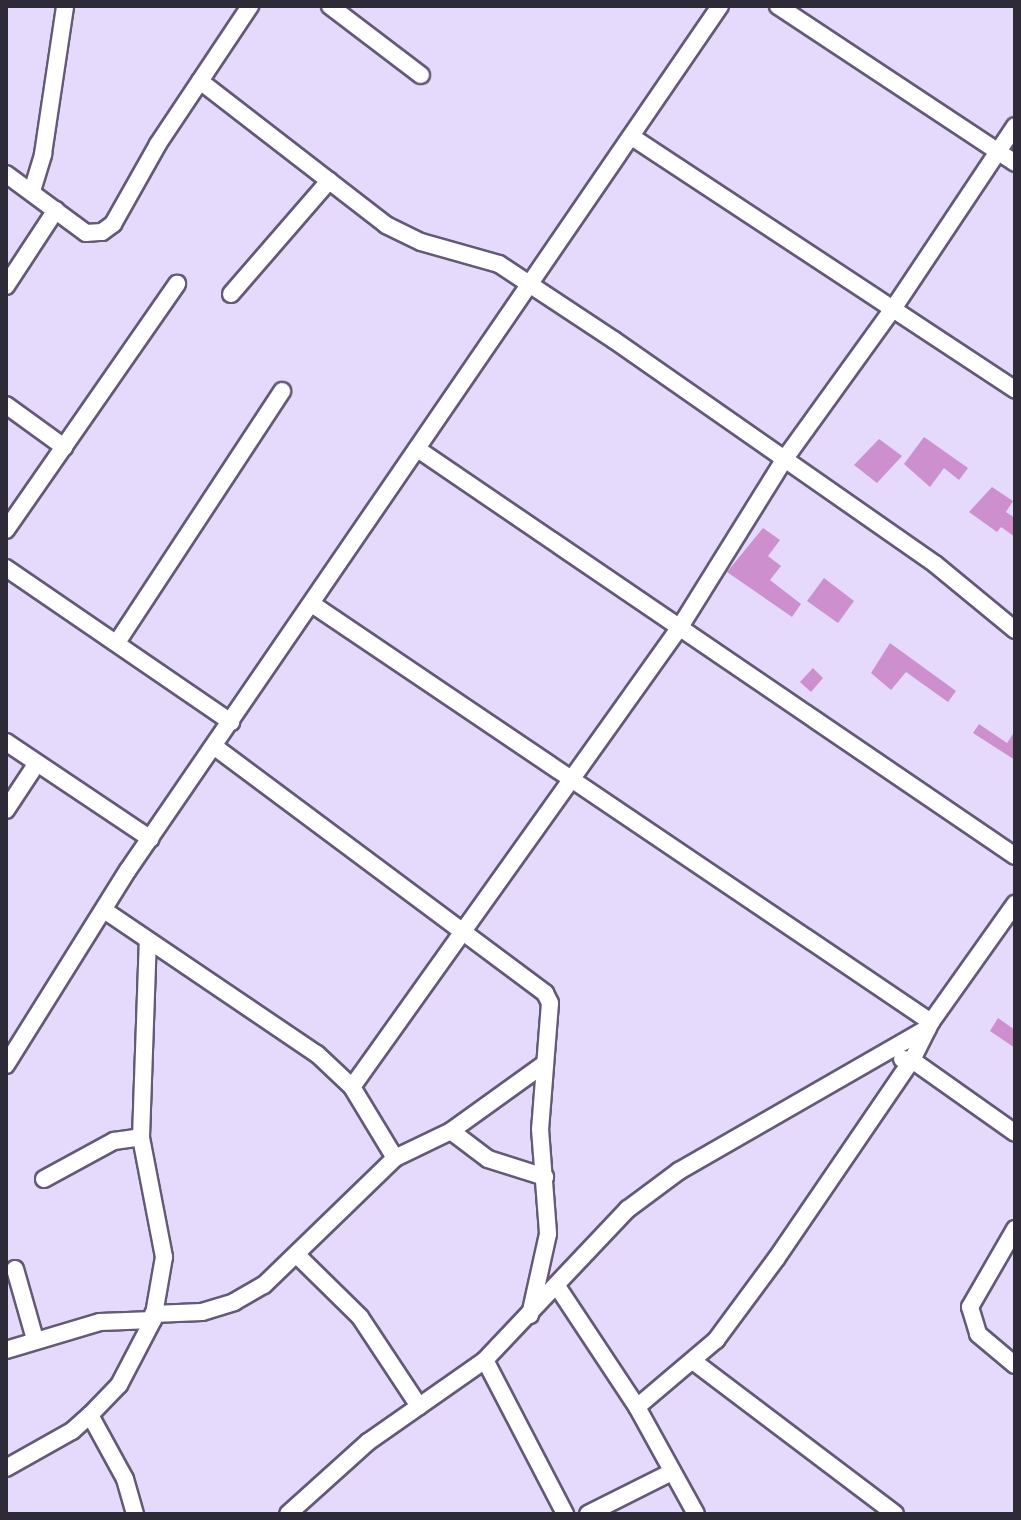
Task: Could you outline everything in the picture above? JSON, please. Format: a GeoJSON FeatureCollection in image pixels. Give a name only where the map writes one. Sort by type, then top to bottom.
{"type":"FeatureCollection","features":[{"type":"Feature","properties":{"kind":"street"},"geometry":{"type":"LineString","coordinates":[[32,191],[43,154],[65,6]]}},
{"type":"Feature","properties":{"kind":"street"},"geometry":{"type":"LineString","coordinates":[[6,174],[93,235],[113,224],[200,81],[250,6]]}},
{"type":"Feature","properties":{"kind":"street"},"geometry":{"type":"LineString","coordinates":[[330,6],[421,75]]}},
{"type":"Feature","properties":{"kind":"street"},"geometry":{"type":"LineString","coordinates":[[8,1059],[151,839],[531,287],[720,6]]}},
{"type":"Feature","properties":{"kind":"street"},"geometry":{"type":"LineString","coordinates":[[778,6],[1015,163]]}},
{"type":"Feature","properties":{"kind":"street"},"geometry":{"type":"LineString","coordinates":[[200,81],[386,225],[421,242],[499,264],[786,457],[935,564],[1015,630]]}},
{"type":"Feature","properties":{"kind":"street"},"geometry":{"type":"LineString","coordinates":[[352,1087],[680,627],[786,457],[895,306],[1015,126]]}},
{"type":"Feature","properties":{"kind":"street"},"geometry":{"type":"LineString","coordinates":[[632,137],[895,306],[1015,390]]}},
{"type":"Feature","properties":{"kind":"street"},"geometry":{"type":"LineString","coordinates":[[231,294],[329,181]]}},
{"type":"Feature","properties":{"kind":"street"},"geometry":{"type":"LineString","coordinates":[[6,286],[56,210]]}},
{"type":"Feature","properties":{"kind":"street"},"geometry":{"type":"LineString","coordinates":[[6,530],[177,284]]}},
{"type":"Feature","properties":{"kind":"street"},"geometry":{"type":"LineString","coordinates":[[118,641],[282,391]]}},
{"type":"Feature","properties":{"kind":"street"},"geometry":{"type":"LineString","coordinates":[[6,405],[64,447]]}},
{"type":"Feature","properties":{"kind":"street"},"geometry":{"type":"LineString","coordinates":[[419,450],[1015,856]]}},
{"type":"Feature","properties":{"kind":"street"},"geometry":{"type":"LineString","coordinates":[[6,568],[118,641],[231,722]]}},
{"type":"Feature","properties":{"kind":"street"},"geometry":{"type":"LineString","coordinates":[[312,604],[572,778],[929,1025]]}},
{"type":"Feature","properties":{"kind":"street"},"geometry":{"type":"LineString","coordinates":[[6,742],[151,839]]}},
{"type":"Feature","properties":{"kind":"street"},"geometry":{"type":"LineString","coordinates":[[215,747],[545,993],[550,1003],[543,1065],[543,1269],[529,1320]]}},
{"type":"Feature","properties":{"kind":"street"},"geometry":{"type":"LineString","coordinates":[[6,810],[37,763]]}},
{"type":"Feature","properties":{"kind":"street"},"geometry":{"type":"LineString","coordinates":[[637,1407],[716,1340],[776,1259],[912,1060],[929,1025],[1015,904]]}},
{"type":"Feature","properties":{"kind":"street"},"geometry":{"type":"LineString","coordinates":[[104,910],[293,1035],[352,1087],[395,1158]]}},
{"type":"Feature","properties":{"kind":"street"},"geometry":{"type":"LineString","coordinates":[[6,1468],[72,1431],[90,1415],[119,1385],[153,1317],[164,1257],[141,1137],[148,941]]}},
{"type":"Feature","properties":{"kind":"street"},"geometry":{"type":"LineString","coordinates":[[288,1514],[319,1481],[485,1360],[529,1320],[628,1209],[679,1171],[929,1025]]}},
{"type":"Feature","properties":{"kind":"street"},"geometry":{"type":"LineString","coordinates":[[877,1058],[912,1060],[1015,1133]]}},
{"type":"Feature","properties":{"kind":"street"},"geometry":{"type":"LineString","coordinates":[[6,1350],[100,1322],[202,1312],[234,1302],[298,1256],[341,1206],[395,1158],[451,1131],[543,1065]]}},
{"type":"Feature","properties":{"kind":"street"},"geometry":{"type":"LineString","coordinates":[[451,1131],[488,1159],[545,1177]]}},
{"type":"Feature","properties":{"kind":"street"},"geometry":{"type":"LineString","coordinates":[[44,1179],[114,1141],[141,1137]]}},
{"type":"Feature","properties":{"kind":"street"},"geometry":{"type":"LineString","coordinates":[[1015,1229],[970,1307],[978,1334],[1015,1365]]}},
{"type":"Feature","properties":{"kind":"street"},"geometry":{"type":"LineString","coordinates":[[298,1256],[360,1317],[419,1406]]}},
{"type":"Feature","properties":{"kind":"street"},"geometry":{"type":"LineString","coordinates":[[15,1269],[35,1339]]}},
{"type":"Feature","properties":{"kind":"street"},"geometry":{"type":"LineString","coordinates":[[543,1269],[559,1283],[637,1407],[696,1514]]}},
{"type":"Feature","properties":{"kind":"street"},"geometry":{"type":"LineString","coordinates":[[485,1360],[565,1514]]}},
{"type":"Feature","properties":{"kind":"street"},"geometry":{"type":"LineString","coordinates":[[693,1361],[895,1514]]}},
{"type":"Feature","properties":{"kind":"street"},"geometry":{"type":"LineString","coordinates":[[90,1415],[125,1479],[135,1514]]}},
{"type":"Feature","properties":{"kind":"street"},"geometry":{"type":"LineString","coordinates":[[588,1514],[672,1472]]}},
{"type":"Feature","properties":{"kind":"building"},"geometry":{"type":"Polygon","coordinates":[[[924,437],[968,468],[959,480],[944,468],[930,487],[904,464],[924,437]]]}},
{"type":"Feature","properties":{"kind":"building"},"geometry":{"type":"Polygon","coordinates":[[[879,439],[902,456],[877,483],[854,465],[879,439]]]}},
{"type":"Feature","properties":{"kind":"building"},"geometry":{"type":"Polygon","coordinates":[[[992,487],[1013,501],[1006,512],[1015,518],[1015,537],[1001,527],[997,532],[969,512],[992,487]]]}},
{"type":"Feature","properties":{"kind":"building"},"geometry":{"type":"Polygon","coordinates":[[[763,528],[780,540],[768,556],[781,566],[770,580],[801,604],[792,617],[727,572],[763,528]]]}},
{"type":"Feature","properties":{"kind":"building"},"geometry":{"type":"Polygon","coordinates":[[[824,578],[854,601],[838,623],[807,601],[824,578]]]}},
{"type":"Feature","properties":{"kind":"building"},"geometry":{"type":"Polygon","coordinates":[[[890,643],[956,691],[948,702],[906,672],[891,690],[871,673],[890,643]]]}},
{"type":"Feature","properties":{"kind":"building"},"geometry":{"type":"Polygon","coordinates":[[[813,668],[823,678],[811,692],[800,682],[813,668]]]}},
{"type":"Feature","properties":{"kind":"building"},"geometry":{"type":"Polygon","coordinates":[[[979,724],[1007,743],[1015,731],[1015,760],[973,733],[979,724]]]}},
{"type":"Feature","properties":{"kind":"building"},"geometry":{"type":"Polygon","coordinates":[[[998,1018],[1015,1030],[1015,1048],[990,1031],[998,1018]]]}}]}
